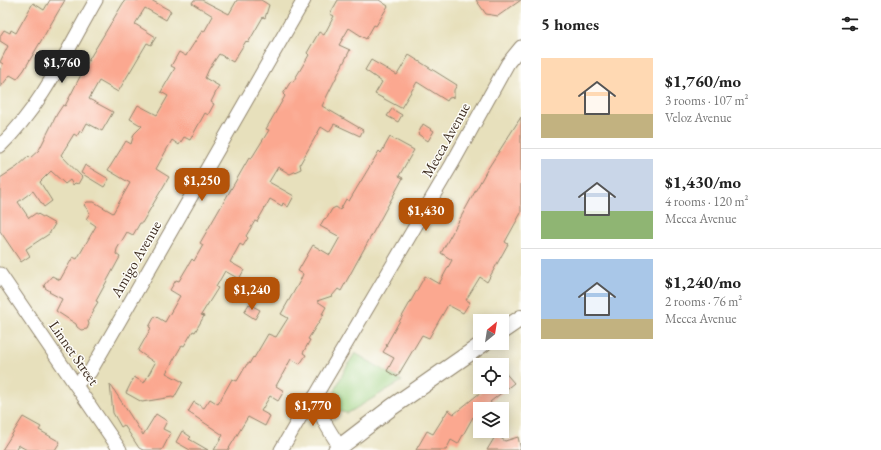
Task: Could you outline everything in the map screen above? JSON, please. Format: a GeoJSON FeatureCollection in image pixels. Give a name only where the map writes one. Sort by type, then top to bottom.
{"type":"FeatureCollection","features":[{"type":"Feature","properties":{"kind":"main road"},"geometry":{"type":"LineString","coordinates":[[509,326],[521,318]]}},
{"type":"Feature","properties":{"kind":"main road"},"geometry":{"type":"LineString","coordinates":[[338,448],[392,407],[474,350]]}},
{"type":"Feature","properties":{"kind":"street"},"geometry":{"type":"LineString","coordinates":[[0,146],[18,129],[36,104],[96,0]]}},
{"type":"Feature","properties":{"kind":"street","name":"Amigo Avenue"},"geometry":{"type":"LineString","coordinates":[[76,384],[90,372],[304,0]]}},
{"type":"Feature","properties":{"kind":"street","name":"Mecca Avenue"},"geometry":{"type":"LineString","coordinates":[[281,450],[302,414],[316,395],[452,164],[508,63],[521,47]]}},
{"type":"Feature","properties":{"kind":"street","name":"Linnet Street"},"geometry":{"type":"LineString","coordinates":[[0,274],[120,450]]}},
{"type":"Feature","properties":{"kind":"street"},"geometry":{"type":"LineString","coordinates":[[316,395],[319,411],[338,448]]}},
{"type":"Feature","properties":{"kind":"green space"},"geometry":{"type":"Polygon","coordinates":[[[355,353],[402,381],[348,413],[339,410],[334,405],[334,397],[336,388],[355,353]]]}},
{"type":"Feature","properties":{"kind":"building"},"geometry":{"type":"Polygon","coordinates":[[[50,0],[65,0],[24,70],[17,79],[10,75],[0,88],[0,70],[3,64],[0,62],[8,46],[0,41],[0,36],[4,30],[10,33],[11,30],[16,33],[33,3],[44,10],[50,0]]]}},
{"type":"Feature","properties":{"kind":"building"},"geometry":{"type":"Polygon","coordinates":[[[125,0],[151,0],[171,11],[166,20],[145,8],[135,24],[156,37],[151,45],[147,43],[118,92],[99,81],[89,99],[113,112],[102,131],[87,123],[82,132],[80,131],[77,136],[74,134],[61,155],[82,177],[78,184],[75,183],[73,185],[70,180],[65,184],[51,171],[40,182],[52,201],[44,207],[33,191],[18,202],[29,218],[36,213],[55,224],[49,234],[26,249],[30,256],[21,262],[0,231],[0,178],[17,167],[29,156],[30,158],[39,150],[57,114],[63,105],[65,106],[88,61],[125,0]]]}},
{"type":"Feature","properties":{"kind":"building"},"geometry":{"type":"Polygon","coordinates":[[[194,0],[202,0],[229,14],[237,0],[261,0],[269,5],[265,18],[263,17],[248,43],[246,41],[233,62],[219,54],[209,69],[205,78],[219,86],[211,102],[214,104],[208,115],[205,113],[190,140],[184,137],[179,145],[172,140],[156,169],[169,177],[142,223],[140,223],[133,235],[127,232],[117,249],[116,254],[120,257],[96,301],[98,302],[88,321],[89,324],[87,329],[81,330],[76,324],[56,311],[62,299],[49,292],[50,291],[45,288],[44,285],[52,276],[60,280],[73,257],[77,259],[96,226],[86,219],[90,213],[84,205],[87,202],[94,202],[113,213],[130,183],[108,170],[126,141],[131,144],[134,134],[142,126],[130,119],[138,105],[157,115],[168,96],[161,92],[175,68],[171,66],[179,52],[186,56],[202,31],[204,32],[213,16],[192,3],[194,0]]]}},
{"type":"Feature","properties":{"kind":"building"},"geometry":{"type":"Polygon","coordinates":[[[338,0],[379,0],[388,6],[366,39],[349,28],[339,45],[350,50],[322,106],[363,130],[360,136],[334,124],[329,132],[321,127],[300,164],[301,169],[290,174],[278,167],[269,182],[294,196],[288,207],[283,203],[282,206],[270,199],[257,222],[255,221],[246,236],[248,238],[243,246],[240,244],[230,262],[244,270],[239,279],[225,271],[216,287],[218,288],[201,315],[204,316],[195,332],[193,331],[184,346],[182,345],[166,373],[183,382],[174,398],[172,397],[142,402],[126,393],[134,377],[144,383],[155,363],[138,351],[151,328],[149,327],[155,316],[165,322],[180,296],[170,290],[176,280],[179,281],[192,259],[194,261],[203,245],[200,243],[249,158],[251,159],[269,130],[266,129],[285,96],[283,94],[291,81],[293,82],[309,55],[307,53],[319,32],[324,35],[334,16],[330,14],[338,0]]]}},
{"type":"Feature","properties":{"kind":"building"},"geometry":{"type":"Polygon","coordinates":[[[476,0],[521,0],[498,16],[486,14],[476,0]]]}},
{"type":"Feature","properties":{"kind":"building"},"geometry":{"type":"Polygon","coordinates":[[[409,55],[457,85],[454,90],[454,97],[449,98],[447,101],[417,82],[401,108],[375,94],[382,82],[365,70],[371,60],[397,75],[409,55]]]}},
{"type":"Feature","properties":{"kind":"building"},"geometry":{"type":"Polygon","coordinates":[[[392,109],[402,115],[398,122],[387,116],[392,109]]]}},
{"type":"Feature","properties":{"kind":"building"},"geometry":{"type":"Polygon","coordinates":[[[521,117],[521,213],[505,242],[508,244],[487,282],[480,277],[466,300],[470,302],[463,313],[448,305],[429,338],[422,335],[397,377],[387,371],[394,358],[383,352],[387,346],[386,345],[425,276],[439,284],[452,260],[441,253],[487,170],[521,117]]]}},
{"type":"Feature","properties":{"kind":"building"},"geometry":{"type":"Polygon","coordinates":[[[423,124],[434,131],[428,141],[418,134],[423,124]]]}},
{"type":"Feature","properties":{"kind":"building"},"geometry":{"type":"Polygon","coordinates":[[[390,137],[414,150],[399,176],[403,178],[341,291],[338,289],[332,296],[317,301],[326,307],[322,314],[324,314],[308,339],[310,340],[303,353],[306,355],[300,364],[291,359],[276,386],[284,391],[278,401],[270,396],[261,411],[270,416],[265,426],[248,417],[228,450],[214,450],[223,435],[188,412],[194,402],[204,408],[210,399],[218,404],[232,379],[237,381],[247,364],[249,364],[253,357],[254,358],[268,334],[276,337],[288,318],[281,314],[303,274],[298,271],[313,245],[330,255],[340,237],[320,226],[332,209],[336,207],[340,210],[346,199],[349,201],[379,151],[381,153],[390,137]]]}},
{"type":"Feature","properties":{"kind":"building"},"geometry":{"type":"Polygon","coordinates":[[[85,165],[109,179],[104,187],[81,173],[85,165]]]}},
{"type":"Feature","properties":{"kind":"building"},"geometry":{"type":"Polygon","coordinates":[[[249,304],[260,310],[255,319],[244,312],[249,304]]]}},
{"type":"Feature","properties":{"kind":"building"},"geometry":{"type":"Polygon","coordinates":[[[509,377],[514,383],[509,387],[509,377]]]}},
{"type":"Feature","properties":{"kind":"building"},"geometry":{"type":"Polygon","coordinates":[[[110,384],[143,435],[156,414],[167,421],[163,429],[171,433],[162,450],[143,450],[139,448],[124,425],[121,427],[113,413],[110,384]]]}},
{"type":"Feature","properties":{"kind":"building"},"geometry":{"type":"Polygon","coordinates":[[[478,394],[500,394],[490,402],[473,402],[473,417],[458,444],[451,440],[446,450],[416,450],[427,431],[433,434],[448,410],[454,414],[478,394]]]}},
{"type":"Feature","properties":{"kind":"building"},"geometry":{"type":"Polygon","coordinates":[[[23,417],[41,427],[39,430],[60,442],[55,450],[27,450],[18,445],[15,450],[2,450],[23,417]]]}},
{"type":"Feature","properties":{"kind":"building"},"geometry":{"type":"Polygon","coordinates":[[[182,431],[191,437],[189,439],[208,450],[190,450],[176,442],[182,431]]]}},
{"type":"Feature","properties":{"kind":"building"},"geometry":{"type":"Polygon","coordinates":[[[518,437],[521,450],[487,450],[494,438],[500,438],[505,441],[518,437]]]}}]}
